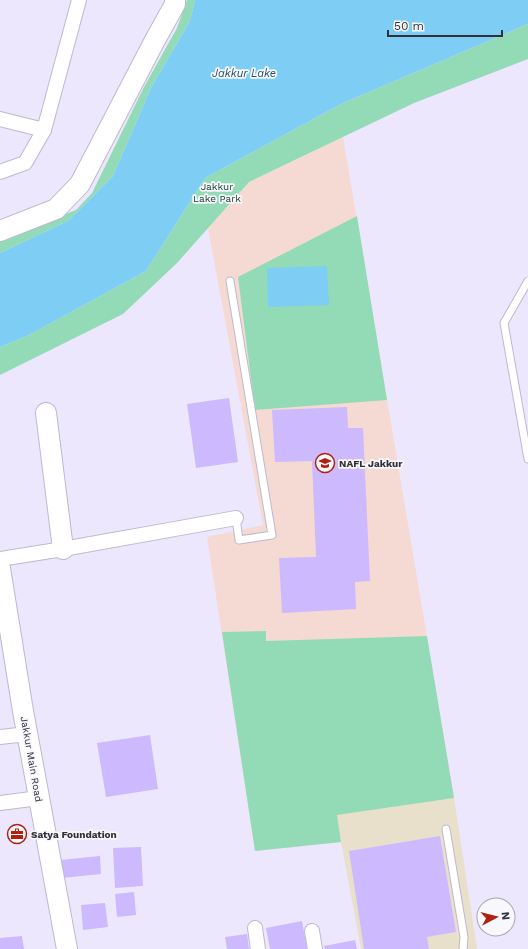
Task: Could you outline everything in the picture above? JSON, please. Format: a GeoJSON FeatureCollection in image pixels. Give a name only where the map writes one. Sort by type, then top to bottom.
{"type":"FeatureCollection","features":[{"type":"Feature","properties":{"kind":"street"},"geometry":{"type":"LineString","coordinates":[[0,172],[25,163],[44,130],[79,0]]}},
{"type":"Feature","properties":{"kind":"street"},"geometry":{"type":"LineString","coordinates":[[0,232],[56,209],[80,184],[175,4],[175,0]]}},
{"type":"Feature","properties":{"kind":"street"},"geometry":{"type":"LineString","coordinates":[[0,119],[44,130]]}},
{"type":"Feature","properties":{"kind":"street"},"geometry":{"type":"LineString","coordinates":[[46,413],[63,549]]}},
{"type":"Feature","properties":{"kind":"street"},"geometry":{"type":"LineString","coordinates":[[0,559],[236,518]]}},
{"type":"Feature","properties":{"kind":"street","name":"Jakkur Main Road"},"geometry":{"type":"LineString","coordinates":[[0,568],[27,734],[67,949]]}},
{"type":"Feature","properties":{"kind":"street"},"geometry":{"type":"LineString","coordinates":[[0,737],[27,734]]}},
{"type":"Feature","properties":{"kind":"street"},"geometry":{"type":"LineString","coordinates":[[0,803],[39,798]]}},
{"type":"Feature","properties":{"kind":"street"},"geometry":{"type":"LineString","coordinates":[[255,928],[258,949]]}},
{"type":"Feature","properties":{"kind":"street"},"geometry":{"type":"LineString","coordinates":[[312,931],[315,949]]}},
{"type":"Feature","properties":{"kind":"lane"},"geometry":{"type":"LineString","coordinates":[[230,281],[272,535],[239,540],[236,518]]}},
{"type":"Feature","properties":{"kind":"lane"},"geometry":{"type":"LineString","coordinates":[[528,281],[504,323],[528,459]]}},
{"type":"Feature","properties":{"kind":"lane"},"geometry":{"type":"LineString","coordinates":[[446,829],[464,937],[463,949]]}},
{"type":"Feature","properties":{"kind":"shaded area","name":"NAFL Jakkur"},"geometry":{"type":"Polygon","coordinates":[[[343,137],[454,798],[337,815],[341,842],[255,851],[207,537],[263,525],[208,228],[249,182],[343,137]]]}},
{"type":"Feature","properties":{"kind":"shaded area"},"geometry":{"type":"Polygon","coordinates":[[[454,798],[477,949],[361,949],[336,815],[454,798]]]}},
{"type":"Feature","properties":{"kind":"green space"},"geometry":{"type":"Polygon","coordinates":[[[187,0],[195,0],[190,21],[151,88],[113,176],[68,221],[0,253],[0,240],[76,210],[92,193],[144,87],[177,28],[187,0]]]}},
{"type":"Feature","properties":{"kind":"green space","name":"Jakkur Lake Park"},"geometry":{"type":"Polygon","coordinates":[[[528,24],[528,59],[414,103],[249,182],[177,263],[123,314],[0,375],[0,347],[29,335],[146,271],[205,178],[343,103],[528,24]]]}},
{"type":"Feature","properties":{"kind":"green space"},"geometry":{"type":"Polygon","coordinates":[[[357,216],[387,400],[255,410],[238,277],[357,216]]]}},
{"type":"Feature","properties":{"kind":"green space"},"geometry":{"type":"Polygon","coordinates":[[[266,631],[266,641],[427,636],[454,798],[337,815],[341,842],[255,851],[222,632],[266,631]]]}},
{"type":"Feature","properties":{"kind":"water","name":"Jakkur Lake"},"geometry":{"type":"Polygon","coordinates":[[[195,0],[528,0],[528,24],[343,103],[205,178],[146,271],[29,335],[0,347],[0,253],[68,221],[113,176],[151,88],[190,21],[195,0]]]}},
{"type":"Feature","properties":{"kind":"water"},"geometry":{"type":"Polygon","coordinates":[[[327,266],[329,305],[268,307],[267,268],[327,266]]]}},
{"type":"Feature","properties":{"kind":"building"},"geometry":{"type":"Polygon","coordinates":[[[229,398],[238,462],[196,468],[187,404],[229,398]]]}},
{"type":"Feature","properties":{"kind":"building"},"geometry":{"type":"Polygon","coordinates":[[[347,407],[348,428],[363,428],[370,581],[355,582],[356,609],[282,613],[279,558],[316,557],[312,461],[275,462],[272,410],[347,407]]]}},
{"type":"Feature","properties":{"kind":"building"},"geometry":{"type":"Polygon","coordinates":[[[150,735],[158,789],[106,797],[97,743],[150,735]]]}},
{"type":"Feature","properties":{"kind":"building"},"geometry":{"type":"Polygon","coordinates":[[[440,836],[456,932],[427,937],[429,949],[364,949],[349,851],[440,836]]]}},
{"type":"Feature","properties":{"kind":"building"},"geometry":{"type":"Polygon","coordinates":[[[141,847],[143,886],[115,888],[113,848],[141,847]]]}},
{"type":"Feature","properties":{"kind":"building"},"geometry":{"type":"Polygon","coordinates":[[[100,856],[101,874],[62,878],[60,860],[100,856]]]}},
{"type":"Feature","properties":{"kind":"building"},"geometry":{"type":"Polygon","coordinates":[[[134,892],[136,915],[117,917],[115,894],[134,892]]]}},
{"type":"Feature","properties":{"kind":"building"},"geometry":{"type":"Polygon","coordinates":[[[105,903],[108,927],[83,930],[81,905],[105,903]]]}},
{"type":"Feature","properties":{"kind":"building"},"geometry":{"type":"Polygon","coordinates":[[[302,921],[307,949],[270,949],[266,928],[302,921]]]}},
{"type":"Feature","properties":{"kind":"building"},"geometry":{"type":"Polygon","coordinates":[[[247,934],[249,949],[227,949],[225,937],[247,934]]]}},
{"type":"Feature","properties":{"kind":"building"},"geometry":{"type":"Polygon","coordinates":[[[22,936],[24,949],[0,949],[0,938],[22,936]]]}},
{"type":"Feature","properties":{"kind":"building"},"geometry":{"type":"Polygon","coordinates":[[[355,940],[357,949],[325,949],[324,946],[355,940]]]}},
{"type":"Feature","properties":{"kind":"place","name":"NAFL Jakkur"},"geometry":{"type":"Point","coordinates":[325,463]}},
{"type":"Feature","properties":{"kind":"place","name":"Satya Foundation"},"geometry":{"type":"Point","coordinates":[17,834]}}]}
